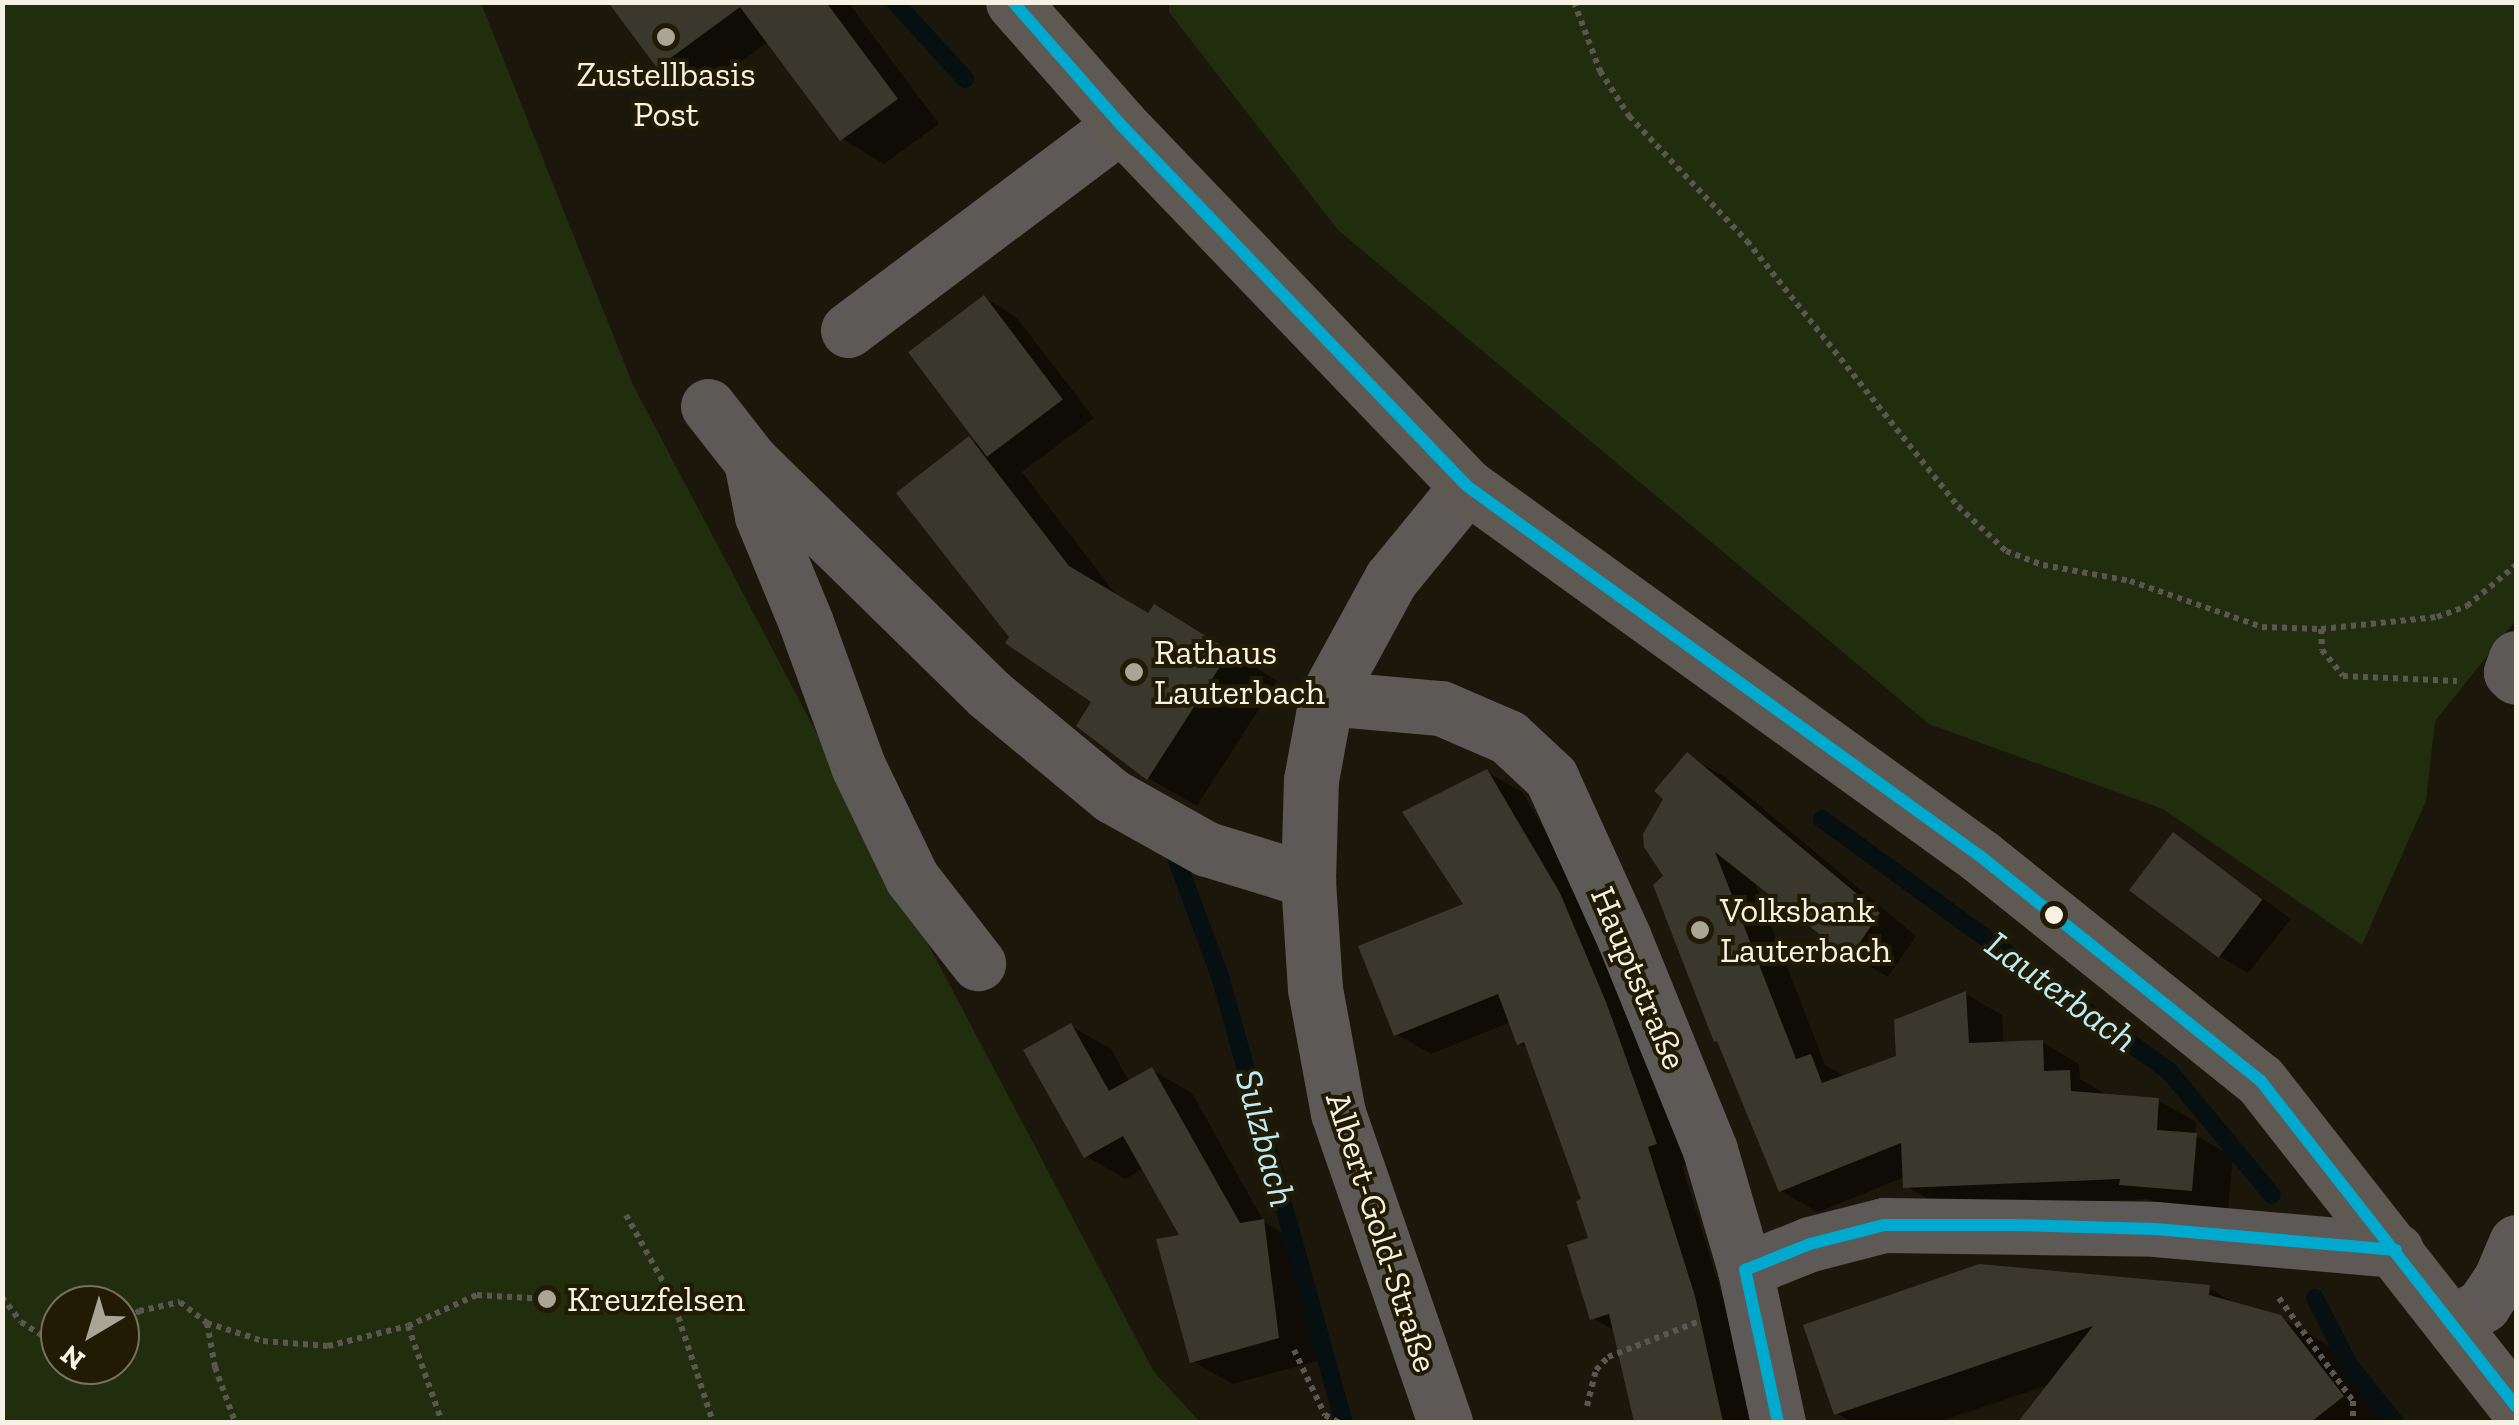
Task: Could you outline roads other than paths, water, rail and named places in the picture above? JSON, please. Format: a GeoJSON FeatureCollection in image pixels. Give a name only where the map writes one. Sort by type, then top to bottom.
{"type":"FeatureCollection","features":[{"type":"Feature","properties":{"kind":"main road"},"geometry":{"type":"LineString","coordinates":[[1013,2],[1120,126],[1467,486],[1948,833],[2148,987],[2260,1080],[2454,1322],[2516,1407]]}},
{"type":"Feature","properties":{"kind":"street"},"geometry":{"type":"LineString","coordinates":[[848,330],[1120,126]]}},
{"type":"Feature","properties":{"kind":"street"},"geometry":{"type":"LineString","coordinates":[[708,406],[752,461],[989,694],[1112,796],[1207,849],[1308,880]]}},
{"type":"Feature","properties":{"kind":"street"},"geometry":{"type":"LineString","coordinates":[[752,461],[762,516],[858,766],[912,878],[978,963]]}},
{"type":"Feature","properties":{"kind":"street","name":"Albert-Gold-Straße"},"geometry":{"type":"LineString","coordinates":[[1445,1422],[1338,1113],[1316,989],[1308,880],[1311,780],[1326,698],[1391,579],[1467,486]]}},
{"type":"Feature","properties":{"kind":"street","name":"Hauptstraße"},"geometry":{"type":"LineString","coordinates":[[1326,698],[1441,708],[1508,737],[1551,777],[1624,938],[1710,1150],[1744,1270],[1778,1422]]}},
{"type":"Feature","properties":{"kind":"street"},"geometry":{"type":"LineString","coordinates":[[1744,1270],[1810,1244],[1884,1225],[2155,1229],[2396,1250]]}},
{"type":"Feature","properties":{"kind":"street"},"geometry":{"type":"LineString","coordinates":[[2454,1322],[2483,1305],[2502,1278],[2516,1242]]}},
{"type":"Feature","properties":{"kind":"waterway","name":"Lauterbach"},"geometry":{"type":"LineString","coordinates":[[895,2],[965,79]]}},
{"type":"Feature","properties":{"kind":"waterway","name":"Lauterbach"},"geometry":{"type":"LineString","coordinates":[[1822,819],[2169,1071],[2272,1195]]}},
{"type":"Feature","properties":{"kind":"waterway","name":"Sulzbach"},"geometry":{"type":"LineString","coordinates":[[1176,858],[1220,976],[1344,1422]]}},
{"type":"Feature","properties":{"kind":"waterway","name":"Lauterbach"},"geometry":{"type":"LineString","coordinates":[[2315,1298],[2349,1365],[2395,1422]]}},
{"type":"Feature","properties":{"kind":"place","name":"Zustellbasis Post"},"geometry":{"type":"Point","coordinates":[666,37]}},
{"type":"Feature","properties":{"kind":"place","name":"Rathaus Lauterbach"},"geometry":{"type":"Point","coordinates":[1134,672]}},
{"type":"Feature","properties":{"kind":"place","name":"Volksbank Lauterbach"},"geometry":{"type":"Point","coordinates":[1700,930]}},
{"type":"Feature","properties":{"kind":"place","name":"Kreuzfelsen"},"geometry":{"type":"Point","coordinates":[547,1299]}}]}
